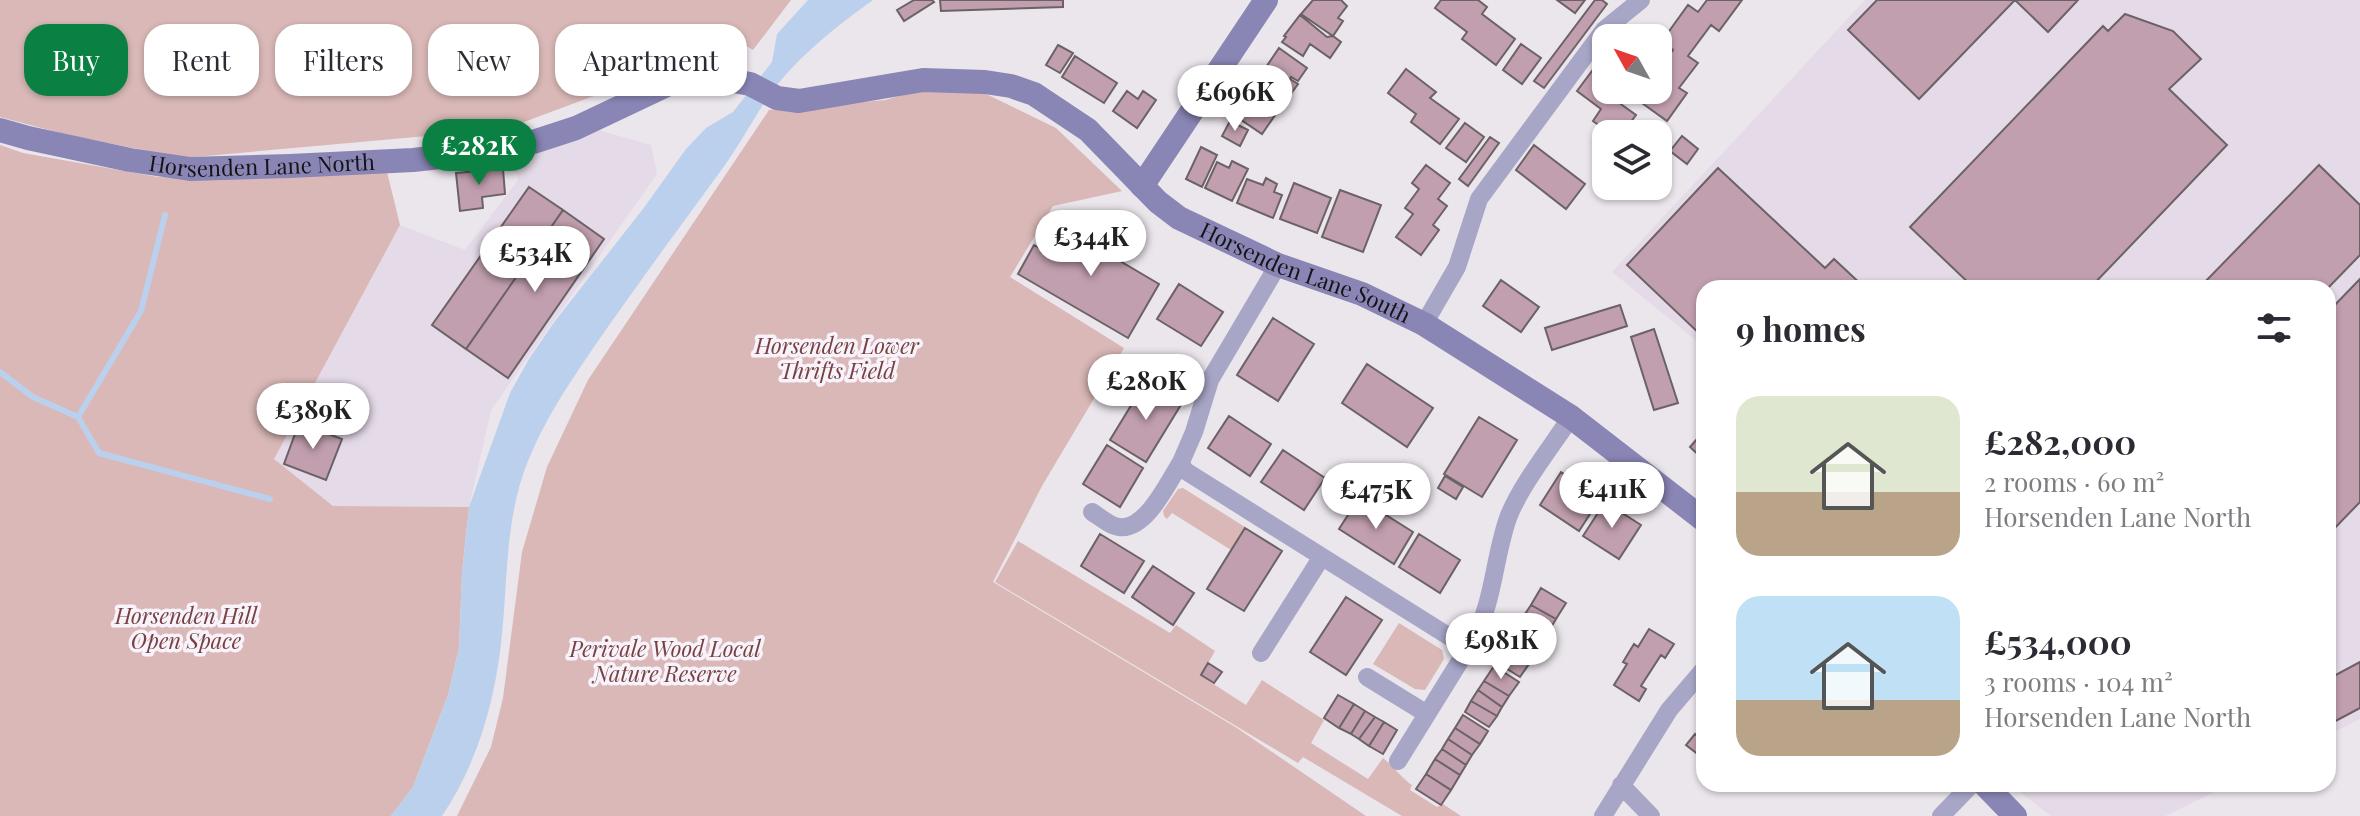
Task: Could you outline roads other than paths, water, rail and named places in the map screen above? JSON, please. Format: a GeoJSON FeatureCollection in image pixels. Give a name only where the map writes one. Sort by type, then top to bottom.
{"type":"FeatureCollection","features":[{"type":"Feature","properties":{"kind":"street"},"geometry":{"type":"LineString","coordinates":[[1142,186],[1266,0]]}},
{"type":"Feature","properties":{"kind":"street"},"geometry":{"type":"LineString","coordinates":[[1424,324],[1457,267],[1479,199],[1604,30],[1641,0]]}},
{"type":"Feature","properties":{"kind":"street","name":"Horsenden Lane South"},"geometry":{"type":"LineString","coordinates":[[747,83],[777,98],[799,101],[923,80],[985,82],[1034,94],[1072,117],[1102,142],[1142,186],[1179,218],[1278,265],[1362,294],[1424,324],[1571,417],[1696,514]]}},
{"type":"Feature","properties":{"kind":"street","name":"Horsenden Lane North"},"geometry":{"type":"LineString","coordinates":[[0,130],[130,160],[190,169],[413,160],[484,152],[533,142],[576,128],[644,96]]}},
{"type":"Feature","properties":{"kind":"street"},"geometry":{"type":"LineString","coordinates":[[1092,512],[1118,527],[1128,527],[1144,520],[1181,462],[1210,380],[1278,265]]}},
{"type":"Feature","properties":{"kind":"street"},"geometry":{"type":"LineString","coordinates":[[1464,644],[1474,638],[1488,608],[1501,540],[1510,514],[1571,417]]}},
{"type":"Feature","properties":{"kind":"street"},"geometry":{"type":"LineString","coordinates":[[1181,462],[1184,470],[1321,558],[1464,644]]}},
{"type":"Feature","properties":{"kind":"street"},"geometry":{"type":"LineString","coordinates":[[1261,653],[1321,558]]}},
{"type":"Feature","properties":{"kind":"street"},"geometry":{"type":"LineString","coordinates":[[1398,761],[1465,653],[1464,644]]}},
{"type":"Feature","properties":{"kind":"street"},"geometry":{"type":"LineString","coordinates":[[1367,677],[1427,714]]}},
{"type":"Feature","properties":{"kind":"street"},"geometry":{"type":"LineString","coordinates":[[1603,816],[1669,710],[1696,678]]}},
{"type":"Feature","properties":{"kind":"street"},"geometry":{"type":"LineString","coordinates":[[1621,785],[1651,816]]}},
{"type":"Feature","properties":{"kind":"street"},"geometry":{"type":"LineString","coordinates":[[1941,816],[1964,792]]}},
{"type":"Feature","properties":{"kind":"street"},"geometry":{"type":"LineString","coordinates":[[1992,792],[2015,816]]}},
{"type":"Feature","properties":{"kind":"water"},"geometry":{"type":"Polygon","coordinates":[[[808,0],[873,0],[819,42],[780,81],[725,165],[556,404],[527,463],[515,502],[499,658],[490,706],[475,752],[442,816],[391,816],[413,787],[448,695],[459,648],[469,507],[510,393],[555,321],[686,149],[706,128],[733,112],[747,96],[772,62],[777,34],[808,0]]]}},
{"type":"Feature","properties":{"kind":"waterway"},"geometry":{"type":"LineString","coordinates":[[78,417],[141,311],[165,215]]}},
{"type":"Feature","properties":{"kind":"waterway"},"geometry":{"type":"LineString","coordinates":[[0,372],[33,397],[78,417],[99,453],[270,499]]}},
{"type":"Feature","properties":{"kind":"park label","name":"Horsenden Lower Thrifts Field"},"geometry":{"type":"Point","coordinates":[837,358]}},
{"type":"Feature","properties":{"kind":"park label","name":"Horsenden Hill Open Space"},"geometry":{"type":"Point","coordinates":[186,628]}},
{"type":"Feature","properties":{"kind":"park label","name":"Perivale Wood Local Nature Reserve"},"geometry":{"type":"Point","coordinates":[665,662]}}]}
